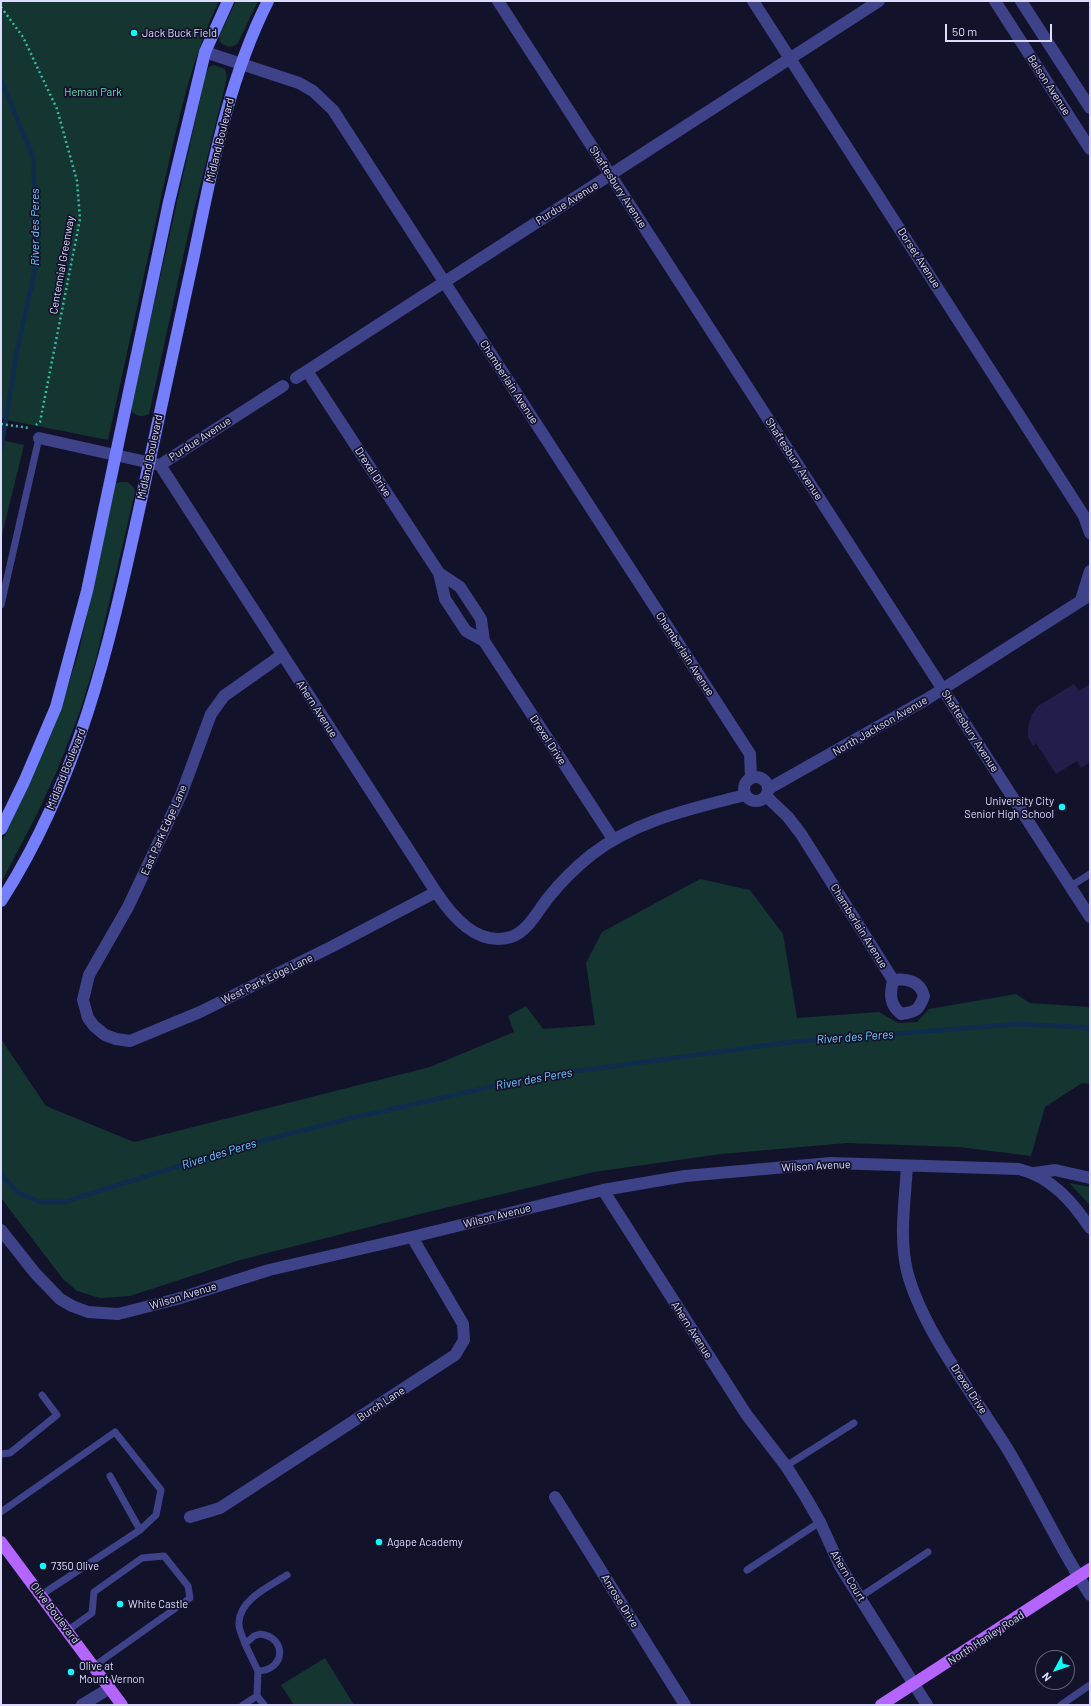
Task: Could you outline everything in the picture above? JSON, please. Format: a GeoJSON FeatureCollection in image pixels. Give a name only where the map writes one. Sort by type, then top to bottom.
{"type":"FeatureCollection","features":[{"type":"Feature","properties":{"kind":"main road"},"geometry":{"type":"LineString","coordinates":[[1,829],[24,782],[56,706],[87,591],[169,202],[205,52],[228,1]]}},
{"type":"Feature","properties":{"kind":"main road","name":"Midland Boulevard"},"geometry":{"type":"LineString","coordinates":[[1,901],[15,880],[48,814],[76,749],[95,692],[154,464],[216,153],[241,63],[268,1]]}},
{"type":"Feature","properties":{"kind":"main road","name":"Olive Boulevard"},"geometry":{"type":"LineString","coordinates":[[1,1542],[122,1705]]}},
{"type":"Feature","properties":{"kind":"main road","name":"North Hanley Road"},"geometry":{"type":"LineString","coordinates":[[881,1705],[914,1685],[1090,1569]]}},
{"type":"Feature","properties":{"kind":"street","name":"Shaftesbury Avenue"},"geometry":{"type":"LineString","coordinates":[[498,1],[1090,917]]}},
{"type":"Feature","properties":{"kind":"street","name":"Dorset Avenue"},"geometry":{"type":"LineString","coordinates":[[753,1],[1087,518],[1090,533]]}},
{"type":"Feature","properties":{"kind":"street","name":"Purdue Avenue"},"geometry":{"type":"LineString","coordinates":[[296,378],[878,1]]}},
{"type":"Feature","properties":{"kind":"street","name":"Balson Avenue"},"geometry":{"type":"LineString","coordinates":[[995,1],[1090,150]]}},
{"type":"Feature","properties":{"kind":"street","name":"Balson Avenue"},"geometry":{"type":"LineString","coordinates":[[1021,1],[1090,108]]}},
{"type":"Feature","properties":{"kind":"street","name":"Chamberlain Avenue"},"geometry":{"type":"LineString","coordinates":[[205,52],[299,83],[324,100],[333,110],[750,754],[751,777]]}},
{"type":"Feature","properties":{"kind":"street","name":"Drexel Drive"},"geometry":{"type":"LineString","coordinates":[[307,371],[439,573],[445,599],[466,631],[484,641]]}},
{"type":"Feature","properties":{"kind":"street","name":"Purdue Avenue"},"geometry":{"type":"LineString","coordinates":[[154,464],[283,386]]}},
{"type":"Feature","properties":{"kind":"street"},"geometry":{"type":"LineString","coordinates":[[39,438],[154,464]]}},
{"type":"Feature","properties":{"kind":"street","name":"Ahern Avenue"},"geometry":{"type":"LineString","coordinates":[[154,464],[282,655],[436,892],[450,913],[460,923],[473,932],[490,938],[503,938],[520,932],[527,926],[548,897],[590,856],[613,839]]}},
{"type":"Feature","properties":{"kind":"street"},"geometry":{"type":"LineString","coordinates":[[1086,597],[1090,571]]}},
{"type":"Feature","properties":{"kind":"street","name":"Drexel Drive"},"geometry":{"type":"LineString","coordinates":[[439,573],[460,587],[481,619],[484,641],[613,839]]}},
{"type":"Feature","properties":{"kind":"street","name":"North Jackson Avenue"},"geometry":{"type":"LineString","coordinates":[[767,793],[943,688],[1086,597]]}},
{"type":"Feature","properties":{"kind":"street","name":"East Park Edge Lane"},"geometry":{"type":"LineString","coordinates":[[94,1026],[86,1014],[83,1000],[89,975],[128,907],[181,795],[204,729],[211,714],[224,696],[282,655]]}},
{"type":"Feature","properties":{"kind":"street"},"geometry":{"type":"LineString","coordinates":[[751,777],[763,779],[768,785],[767,793],[759,801],[751,800],[743,791],[745,783],[751,777]]}},
{"type":"Feature","properties":{"kind":"street","name":"Chamberlain Avenue"},"geometry":{"type":"LineString","coordinates":[[767,793],[801,834],[893,980]]}},
{"type":"Feature","properties":{"kind":"street"},"geometry":{"type":"LineString","coordinates":[[613,839],[664,816],[745,795]]}},
{"type":"Feature","properties":{"kind":"street","name":"West Park Edge Lane"},"geometry":{"type":"LineString","coordinates":[[94,1026],[105,1035],[116,1039],[130,1041],[200,1012],[333,946],[436,892]]}},
{"type":"Feature","properties":{"kind":"street","name":"Wilson Avenue"},"geometry":{"type":"LineString","coordinates":[[1,1230],[35,1273],[60,1299],[72,1306],[88,1312],[105,1314],[134,1311],[269,1270],[412,1237],[603,1190],[685,1176],[831,1163],[1019,1169],[1035,1173],[1055,1170],[1090,1178]]}},
{"type":"Feature","properties":{"kind":"street","name":"Drexel Drive"},"geometry":{"type":"LineString","coordinates":[[907,1166],[902,1226],[904,1249],[911,1285],[922,1311],[938,1341],[1028,1482],[1078,1577],[1090,1595]]}},
{"type":"Feature","properties":{"kind":"street","name":"Wilson Avenue"},"geometry":{"type":"LineString","coordinates":[[1035,1173],[1063,1194],[1080,1212],[1090,1228]]}},
{"type":"Feature","properties":{"kind":"street","name":"Ahern Avenue"},"geometry":{"type":"LineString","coordinates":[[603,1190],[746,1414],[786,1466]]}},
{"type":"Feature","properties":{"kind":"street","name":"Burch Lane"},"geometry":{"type":"LineString","coordinates":[[190,1516],[220,1508],[455,1355],[464,1340],[463,1324],[412,1237]]}},
{"type":"Feature","properties":{"kind":"street","name":"Ahern Court"},"geometry":{"type":"LineString","coordinates":[[786,1466],[820,1522],[840,1566],[914,1685]]}},
{"type":"Feature","properties":{"kind":"street","name":"Anrose Drive"},"geometry":{"type":"LineString","coordinates":[[555,1497],[685,1705]]}},
{"type":"Feature","properties":{"kind":"street"},"geometry":{"type":"LineString","coordinates":[[914,1685],[927,1705]]}},
{"type":"Feature","properties":{"kind":"street"},"geometry":{"type":"LineString","coordinates":[[82,1705],[110,1688]]}},
{"type":"Feature","properties":{"kind":"lane"},"geometry":{"type":"LineString","coordinates":[[1,605],[39,438]]}},
{"type":"Feature","properties":{"kind":"lane"},"geometry":{"type":"LineString","coordinates":[[1071,886],[1090,874]]}},
{"type":"Feature","properties":{"kind":"lane"},"geometry":{"type":"LineString","coordinates":[[1,1454],[10,1452],[57,1415],[42,1395]]}},
{"type":"Feature","properties":{"kind":"lane"},"geometry":{"type":"LineString","coordinates":[[786,1466],[854,1423]]}},
{"type":"Feature","properties":{"kind":"lane"},"geometry":{"type":"LineString","coordinates":[[1,1512],[115,1432],[161,1490],[156,1515],[140,1530],[41,1595]]}},
{"type":"Feature","properties":{"kind":"lane"},"geometry":{"type":"LineString","coordinates":[[110,1476],[140,1530]]}},
{"type":"Feature","properties":{"kind":"lane"},"geometry":{"type":"LineString","coordinates":[[747,1570],[820,1522]]}},
{"type":"Feature","properties":{"kind":"lane"},"geometry":{"type":"LineString","coordinates":[[860,1597],[928,1552]]}},
{"type":"Feature","properties":{"kind":"lane"},"geometry":{"type":"LineString","coordinates":[[67,1631],[92,1613],[94,1592],[142,1558],[164,1556],[188,1586],[190,1598],[94,1666]]}},
{"type":"Feature","properties":{"kind":"lane"},"geometry":{"type":"LineString","coordinates":[[264,1705],[257,1696],[258,1671],[245,1644],[238,1623],[241,1612],[249,1600],[287,1575]]}},
{"type":"Feature","properties":{"kind":"lane"},"geometry":{"type":"LineString","coordinates":[[245,1644],[254,1636],[266,1635],[271,1637],[278,1647],[280,1653],[275,1664],[265,1671],[258,1671]]}},
{"type":"Feature","properties":{"kind":"lane"},"geometry":{"type":"LineString","coordinates":[[1061,1705],[1090,1685]]}},
{"type":"Feature","properties":{"kind":"lane"},"geometry":{"type":"LineString","coordinates":[[243,1705],[257,1696]]}},
{"type":"Feature","properties":{"kind":"path","name":"Centennial Greenway"},"geometry":{"type":"LineString","coordinates":[[1,7],[23,37],[57,109],[77,181],[80,219],[40,422]]}},
{"type":"Feature","properties":{"kind":"path"},"geometry":{"type":"LineString","coordinates":[[1,424],[25,428]]}},
{"type":"Feature","properties":{"kind":"green space","name":"Heman Park"},"geometry":{"type":"Polygon","coordinates":[[[1,1],[219,1],[199,50],[183,102],[108,440],[1,419],[1,1]]]}},
{"type":"Feature","properties":{"kind":"green space"},"geometry":{"type":"Polygon","coordinates":[[[236,1],[258,1],[238,43],[229,47],[220,42],[219,36],[236,1]]]}},
{"type":"Feature","properties":{"kind":"green space"},"geometry":{"type":"Polygon","coordinates":[[[214,65],[225,69],[227,78],[189,230],[149,414],[139,416],[132,412],[131,406],[206,73],[209,67],[214,65]]]}},
{"type":"Feature","properties":{"kind":"green space"},"geometry":{"type":"Polygon","coordinates":[[[1,440],[24,445],[1,539],[1,440]]]}},
{"type":"Feature","properties":{"kind":"green space"},"geometry":{"type":"Polygon","coordinates":[[[128,482],[134,488],[135,492],[96,659],[80,711],[57,771],[37,814],[1,883],[1,843],[29,785],[61,708],[79,651],[116,483],[128,482]]]}},
{"type":"Feature","properties":{"kind":"green space"},"geometry":{"type":"Polygon","coordinates":[[[700,879],[750,890],[783,934],[797,1018],[879,1012],[898,1023],[917,1022],[929,1009],[1016,994],[1030,1003],[1090,1007],[1090,1084],[1082,1083],[1045,1107],[1031,1156],[959,1147],[847,1143],[721,1154],[594,1172],[428,1212],[240,1260],[130,1296],[100,1298],[77,1291],[63,1279],[1,1198],[1,1039],[46,1106],[134,1142],[430,1067],[514,1032],[508,1016],[526,1006],[543,1029],[595,1025],[586,963],[602,932],[700,879]]]}},
{"type":"Feature","properties":{"kind":"green space"},"geometry":{"type":"Polygon","coordinates":[[[1069,1183],[1090,1187],[1090,1205],[1069,1183]]]}},
{"type":"Feature","properties":{"kind":"green space"},"geometry":{"type":"Polygon","coordinates":[[[325,1658],[354,1705],[294,1705],[281,1685],[325,1658]]]}},
{"type":"Feature","properties":{"kind":"building"},"geometry":{"type":"Polygon","coordinates":[[[1074,684],[1079,691],[1090,684],[1090,762],[1081,768],[1077,761],[1056,774],[1036,743],[1033,746],[1028,737],[1028,728],[1031,716],[1038,706],[1074,684]]]}},
{"type":"Feature","properties":{"kind":"waterway","name":"River des Peres"},"geometry":{"type":"LineString","coordinates":[[1,80],[33,157],[37,260],[17,351],[1,449]]}},
{"type":"Feature","properties":{"kind":"waterway","name":"River des Peres"},"geometry":{"type":"LineString","coordinates":[[1,1174],[18,1193],[40,1202],[64,1202],[246,1145],[348,1119],[534,1077],[791,1042],[1018,1024],[1080,1027],[1090,1029]]}},
{"type":"Feature","properties":{"kind":"place","name":"Jack Buck Field"},"geometry":{"type":"Point","coordinates":[134,33]}},
{"type":"Feature","properties":{"kind":"place","name":"University City Senior High School"},"geometry":{"type":"Point","coordinates":[1062,807]}},
{"type":"Feature","properties":{"kind":"place","name":"Agape Academy"},"geometry":{"type":"Point","coordinates":[379,1542]}},
{"type":"Feature","properties":{"kind":"place","name":"7350 Olive"},"geometry":{"type":"Point","coordinates":[43,1566]}},
{"type":"Feature","properties":{"kind":"place","name":"White Castle"},"geometry":{"type":"Point","coordinates":[120,1604]}},
{"type":"Feature","properties":{"kind":"place","name":"Olive at Mount Vernon"},"geometry":{"type":"Point","coordinates":[71,1672]}}]}
